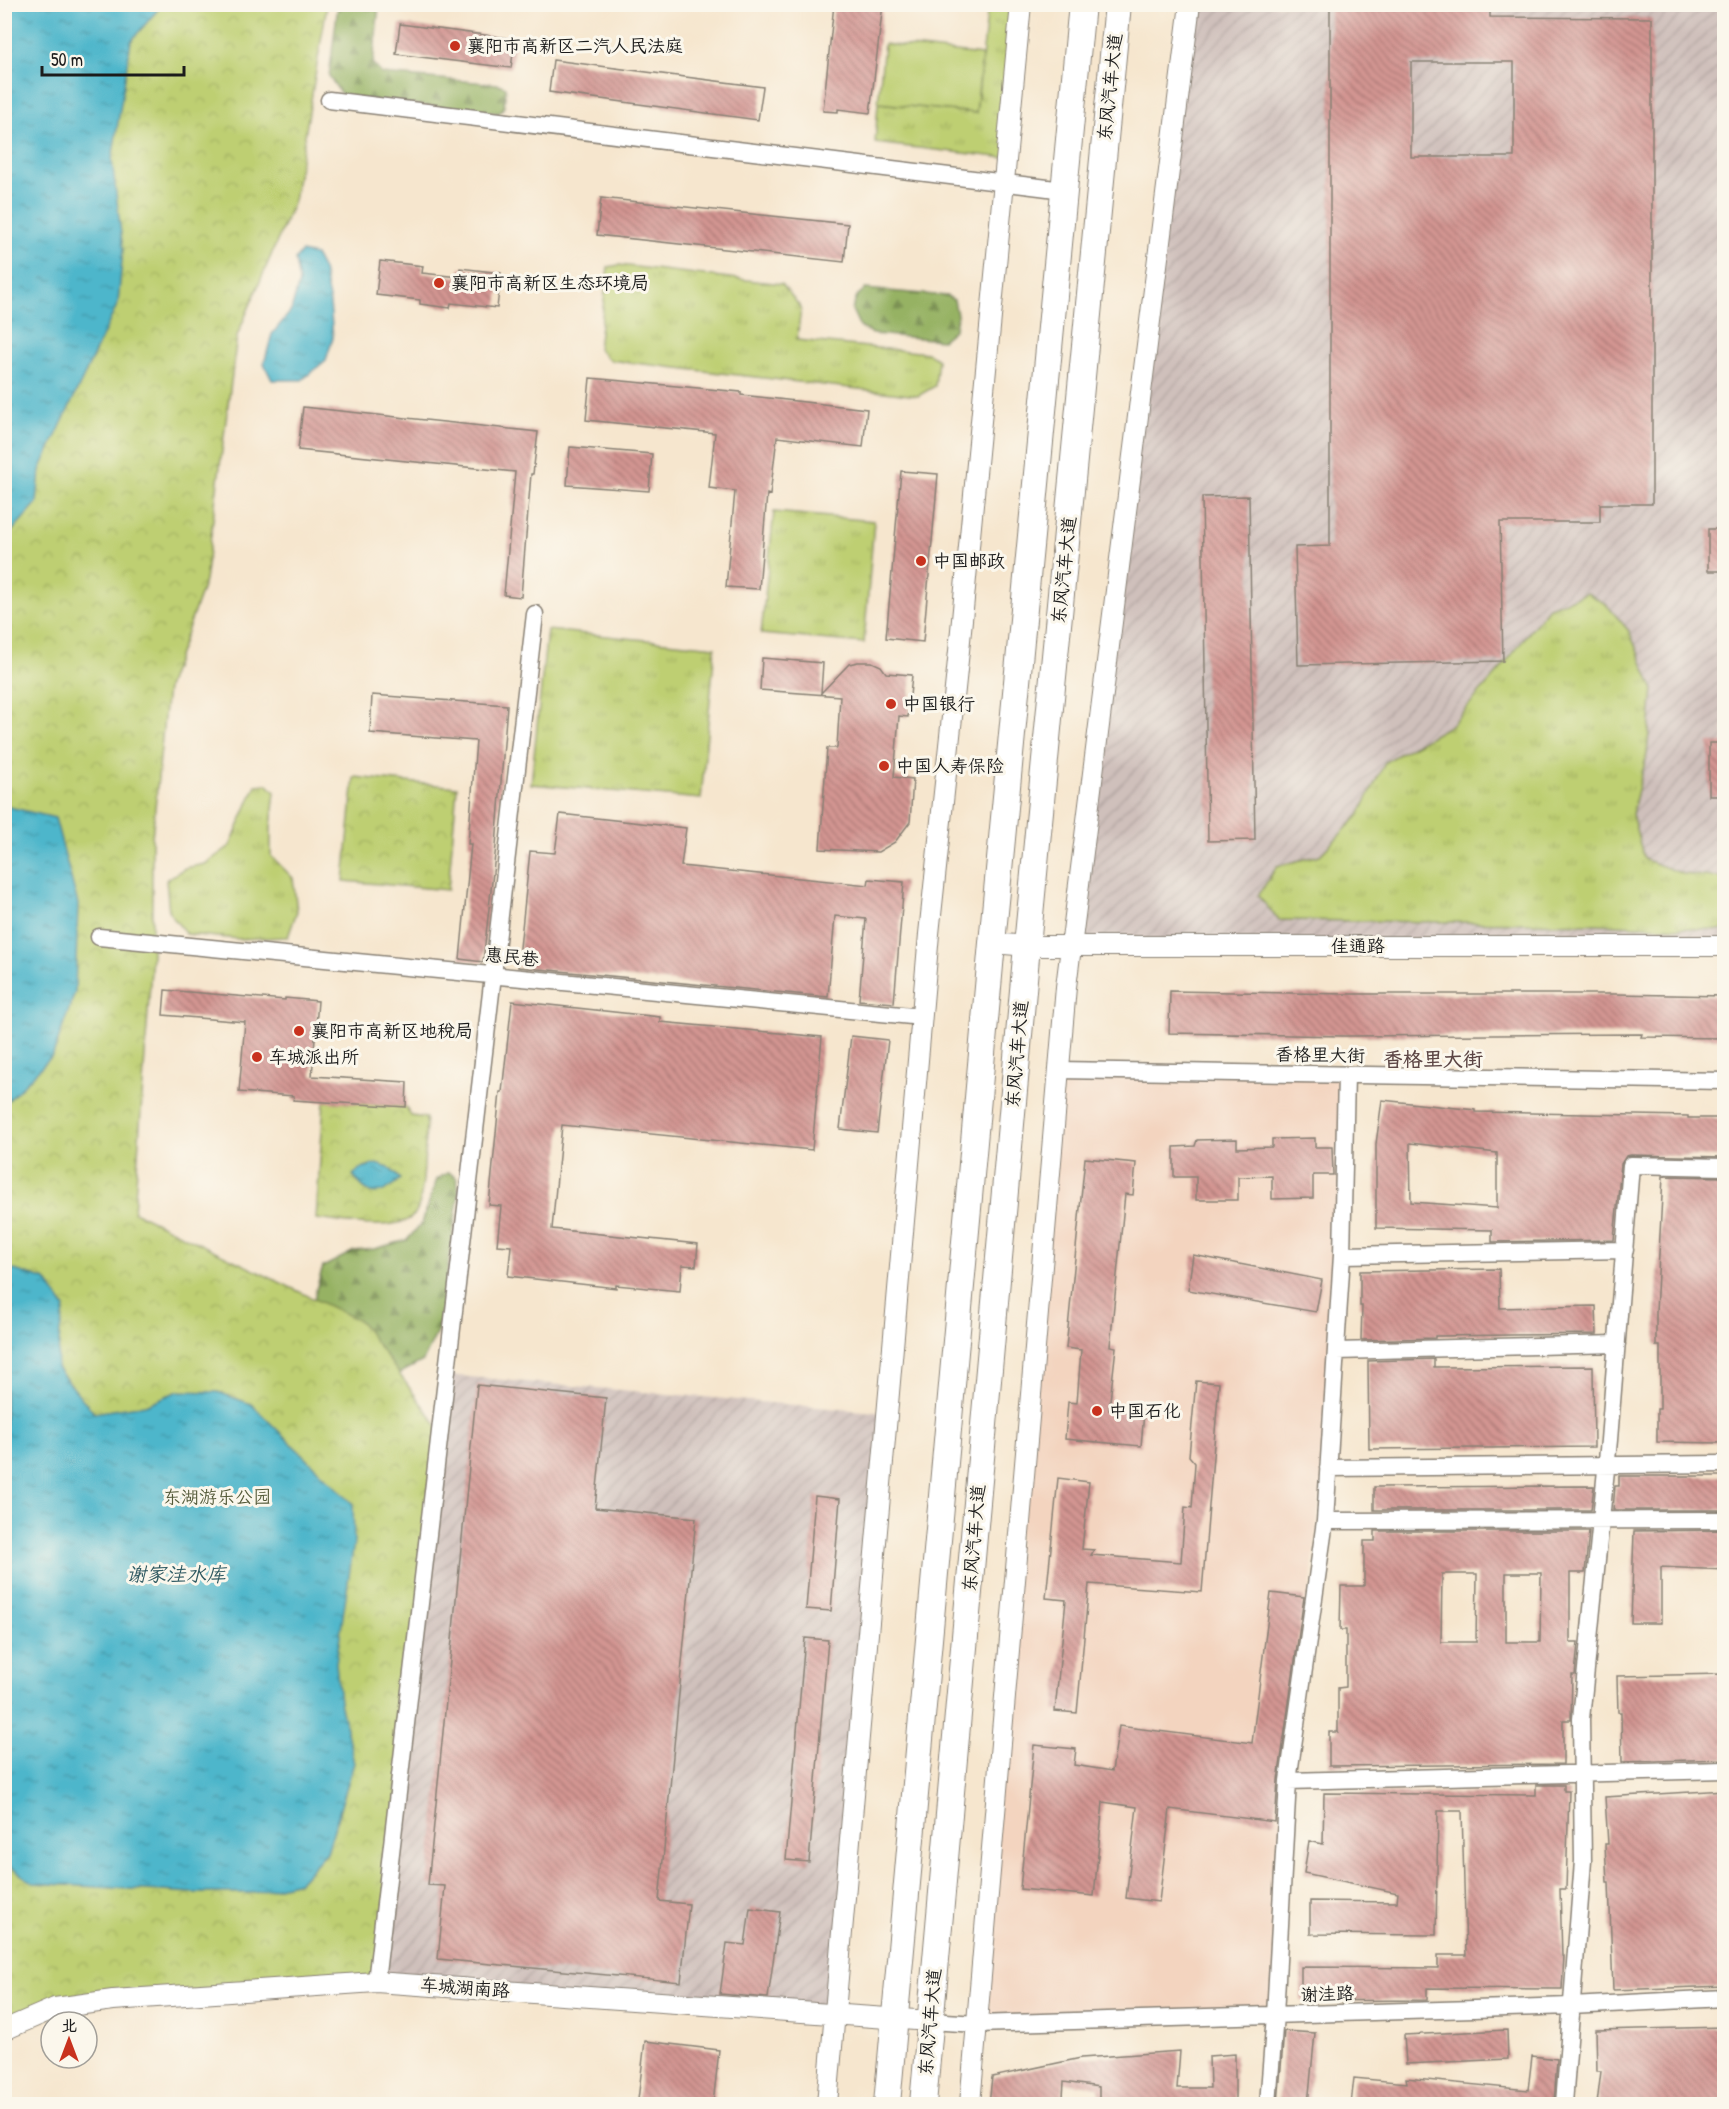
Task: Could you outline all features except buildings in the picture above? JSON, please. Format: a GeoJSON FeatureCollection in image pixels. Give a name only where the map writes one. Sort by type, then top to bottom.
{"type":"FeatureCollection","features":[{"type":"Feature","properties":{"kind":"main road","name":"东风汽车大道"},"geometry":{"type":"LineString","coordinates":[[887,2104],[992,943],[1082,4]]}},
{"type":"Feature","properties":{"kind":"main road","name":"东风汽车大道"},"geometry":{"type":"LineString","coordinates":[[923,2104],[1027,946],[1118,4]]}},
{"type":"Feature","properties":{"kind":"street"},"geometry":{"type":"LineString","coordinates":[[827,2104],[922,1017],[1021,4]]}},
{"type":"Feature","properties":{"kind":"street"},"geometry":{"type":"LineString","coordinates":[[970,2104],[1071,946],[1190,4]]}},
{"type":"Feature","properties":{"kind":"street"},"geometry":{"type":"LineString","coordinates":[[329,100],[1064,190]]}},
{"type":"Feature","properties":{"kind":"street"},"geometry":{"type":"LineString","coordinates":[[376,1982],[535,614]]}},
{"type":"Feature","properties":{"kind":"street","name":"惠民巷"},"geometry":{"type":"LineString","coordinates":[[99,937],[922,1017]]}},
{"type":"Feature","properties":{"kind":"street","name":"佳通路"},"geometry":{"type":"LineString","coordinates":[[992,943],[1027,946],[1725,946]]}},
{"type":"Feature","properties":{"kind":"street","name":"香格里大街"},"geometry":{"type":"LineString","coordinates":[[1059,1070],[1725,1081]]}},
{"type":"Feature","properties":{"kind":"street"},"geometry":{"type":"LineString","coordinates":[[1268,2104],[1288,1781],[1325,1521],[1342,1255],[1346,1075]]}},
{"type":"Feature","properties":{"kind":"street"},"geometry":{"type":"LineString","coordinates":[[1564,2104],[1582,1861],[1581,1719],[1617,1344],[1631,1165],[1725,1167]]}},
{"type":"Feature","properties":{"kind":"street"},"geometry":{"type":"LineString","coordinates":[[1342,1255],[1625,1250]]}},
{"type":"Feature","properties":{"kind":"street"},"geometry":{"type":"LineString","coordinates":[[1337,1351],[1617,1344]]}},
{"type":"Feature","properties":{"kind":"street"},"geometry":{"type":"LineString","coordinates":[[1328,1468],[1725,1464]]}},
{"type":"Feature","properties":{"kind":"street"},"geometry":{"type":"LineString","coordinates":[[1325,1521],[1725,1520]]}},
{"type":"Feature","properties":{"kind":"street"},"geometry":{"type":"LineString","coordinates":[[1288,1781],[1725,1770]]}},
{"type":"Feature","properties":{"kind":"street","name":"车城湖南路"},"geometry":{"type":"LineString","coordinates":[[4,2030],[55,2008],[113,2000],[376,1982],[930,2021]]}},
{"type":"Feature","properties":{"kind":"street","name":"谢洼路"},"geometry":{"type":"LineString","coordinates":[[930,2021],[977,2024],[1572,2006],[1725,1998]]}},
{"type":"Feature","properties":{"kind":"shaded area"},"geometry":{"type":"Polygon","coordinates":[[[1190,5],[1724,5],[1724,946],[1071,946],[1190,5]]]}},
{"type":"Feature","properties":{"kind":"shaded area"},"geometry":{"type":"Polygon","coordinates":[[[1059,1070],[1346,1075],[1337,1351],[1288,1781],[1275,2015],[977,2024],[1059,1070]]]}},
{"type":"Feature","properties":{"kind":"shaded area"},"geometry":{"type":"Polygon","coordinates":[[[446,1375],[887,1413],[835,2016],[376,1982],[446,1375]]]}},
{"type":"Feature","properties":{"kind":"green space","name":"东湖游乐公园"},"geometry":{"type":"Polygon","coordinates":[[[5,5],[327,5],[294,201],[237,336],[205,581],[167,688],[152,838],[152,955],[134,1212],[360,1321],[440,1429],[376,1982],[113,2000],[77,2010],[39,2010],[39,2021],[5,2030],[5,5]]]}},
{"type":"Feature","properties":{"kind":"green space"},"geometry":{"type":"Polygon","coordinates":[[[338,5],[379,5],[373,64],[382,74],[498,84],[506,87],[504,107],[499,113],[343,97],[329,76],[338,5]]]}},
{"type":"Feature","properties":{"kind":"green space"},"geometry":{"type":"Polygon","coordinates":[[[988,5],[1021,5],[1006,158],[875,143],[878,103],[976,113],[988,5]]]}},
{"type":"Feature","properties":{"kind":"green space"},"geometry":{"type":"Polygon","coordinates":[[[884,44],[982,55],[976,113],[878,103],[884,44]]]}},
{"type":"Feature","properties":{"kind":"green space"},"geometry":{"type":"Polygon","coordinates":[[[619,265],[782,284],[801,308],[797,340],[928,353],[938,360],[935,386],[918,396],[609,360],[598,349],[608,267],[619,265]]]}},
{"type":"Feature","properties":{"kind":"green space"},"geometry":{"type":"Polygon","coordinates":[[[865,289],[947,296],[954,300],[957,315],[955,329],[942,340],[873,334],[860,327],[852,310],[857,296],[865,289]]]}},
{"type":"Feature","properties":{"kind":"green space"},"geometry":{"type":"Polygon","coordinates":[[[774,512],[874,521],[864,643],[761,634],[774,512]]]}},
{"type":"Feature","properties":{"kind":"green space"},"geometry":{"type":"Polygon","coordinates":[[[1587,593],[1606,604],[1629,631],[1653,688],[1647,754],[1632,814],[1644,859],[1683,874],[1724,878],[1724,930],[1596,924],[1279,920],[1258,896],[1277,866],[1320,855],[1359,815],[1385,762],[1451,725],[1499,671],[1549,607],[1587,593]]]}},
{"type":"Feature","properties":{"kind":"green space"},"geometry":{"type":"Polygon","coordinates":[[[547,630],[715,647],[701,799],[531,784],[547,630]]]}},
{"type":"Feature","properties":{"kind":"green space"},"geometry":{"type":"Polygon","coordinates":[[[354,777],[457,787],[448,890],[344,881],[354,777]]]}},
{"type":"Feature","properties":{"kind":"green space"},"geometry":{"type":"Polygon","coordinates":[[[267,784],[275,792],[271,827],[271,856],[293,878],[297,911],[288,937],[239,939],[186,934],[169,912],[166,880],[185,868],[205,864],[230,846],[256,785],[267,784]]]}},
{"type":"Feature","properties":{"kind":"green space"},"geometry":{"type":"Polygon","coordinates":[[[324,1101],[406,1107],[411,1116],[426,1118],[421,1196],[415,1214],[407,1220],[396,1224],[368,1225],[316,1219],[324,1101]]]}},
{"type":"Feature","properties":{"kind":"green space"},"geometry":{"type":"Polygon","coordinates":[[[449,1172],[457,1179],[459,1193],[439,1328],[423,1361],[382,1383],[309,1324],[323,1267],[354,1251],[374,1249],[407,1240],[422,1223],[437,1179],[449,1172]]]}},
{"type":"Feature","properties":{"kind":"water"},"geometry":{"type":"Polygon","coordinates":[[[5,4],[162,5],[131,41],[112,160],[123,250],[118,303],[40,470],[37,503],[5,539],[5,4]]]}},
{"type":"Feature","properties":{"kind":"water"},"geometry":{"type":"Polygon","coordinates":[[[301,252],[315,255],[323,270],[330,303],[333,338],[326,360],[302,380],[272,380],[264,364],[272,334],[291,311],[299,282],[295,260],[301,252]]]}},
{"type":"Feature","properties":{"kind":"water"},"geometry":{"type":"Polygon","coordinates":[[[5,806],[55,818],[78,904],[75,992],[53,1055],[5,1104],[5,806]]]}},
{"type":"Feature","properties":{"kind":"water"},"geometry":{"type":"Polygon","coordinates":[[[376,1164],[389,1168],[400,1179],[387,1189],[375,1193],[364,1188],[353,1175],[362,1168],[376,1164]]]}},
{"type":"Feature","properties":{"kind":"water","name":"谢家洼水库"},"geometry":{"type":"Polygon","coordinates":[[[5,1267],[46,1280],[65,1308],[60,1331],[57,1368],[94,1413],[145,1405],[178,1391],[218,1392],[251,1404],[353,1504],[354,1542],[336,1663],[340,1702],[354,1763],[327,1852],[299,1882],[254,1893],[193,1893],[33,1883],[5,1863],[5,1267]]]}},
{"type":"Feature","properties":{"kind":"place","name":"襄阳市高新区二汽人民法庭"},"geometry":{"type":"Point","coordinates":[455,46]}},
{"type":"Feature","properties":{"kind":"place","name":"襄阳市高新区生态环境局"},"geometry":{"type":"Point","coordinates":[439,283]}},
{"type":"Feature","properties":{"kind":"place","name":"中国邮政"},"geometry":{"type":"Point","coordinates":[921,561]}},
{"type":"Feature","properties":{"kind":"place","name":"中国银行"},"geometry":{"type":"Point","coordinates":[891,704]}},
{"type":"Feature","properties":{"kind":"place","name":"中国人寿保险"},"geometry":{"type":"Point","coordinates":[884,766]}},
{"type":"Feature","properties":{"kind":"place","name":"襄阳市高新区地税局"},"geometry":{"type":"Point","coordinates":[299,1031]}},
{"type":"Feature","properties":{"kind":"place","name":"车城派出所"},"geometry":{"type":"Point","coordinates":[257,1057]}},
{"type":"Feature","properties":{"kind":"place","name":"中国石化"},"geometry":{"type":"Point","coordinates":[1097,1411]}},
{"type":"Feature","properties":{"kind":"district","name":"香格里大街"},"geometry":{"type":"Point","coordinates":[1433,1059]}}]}
